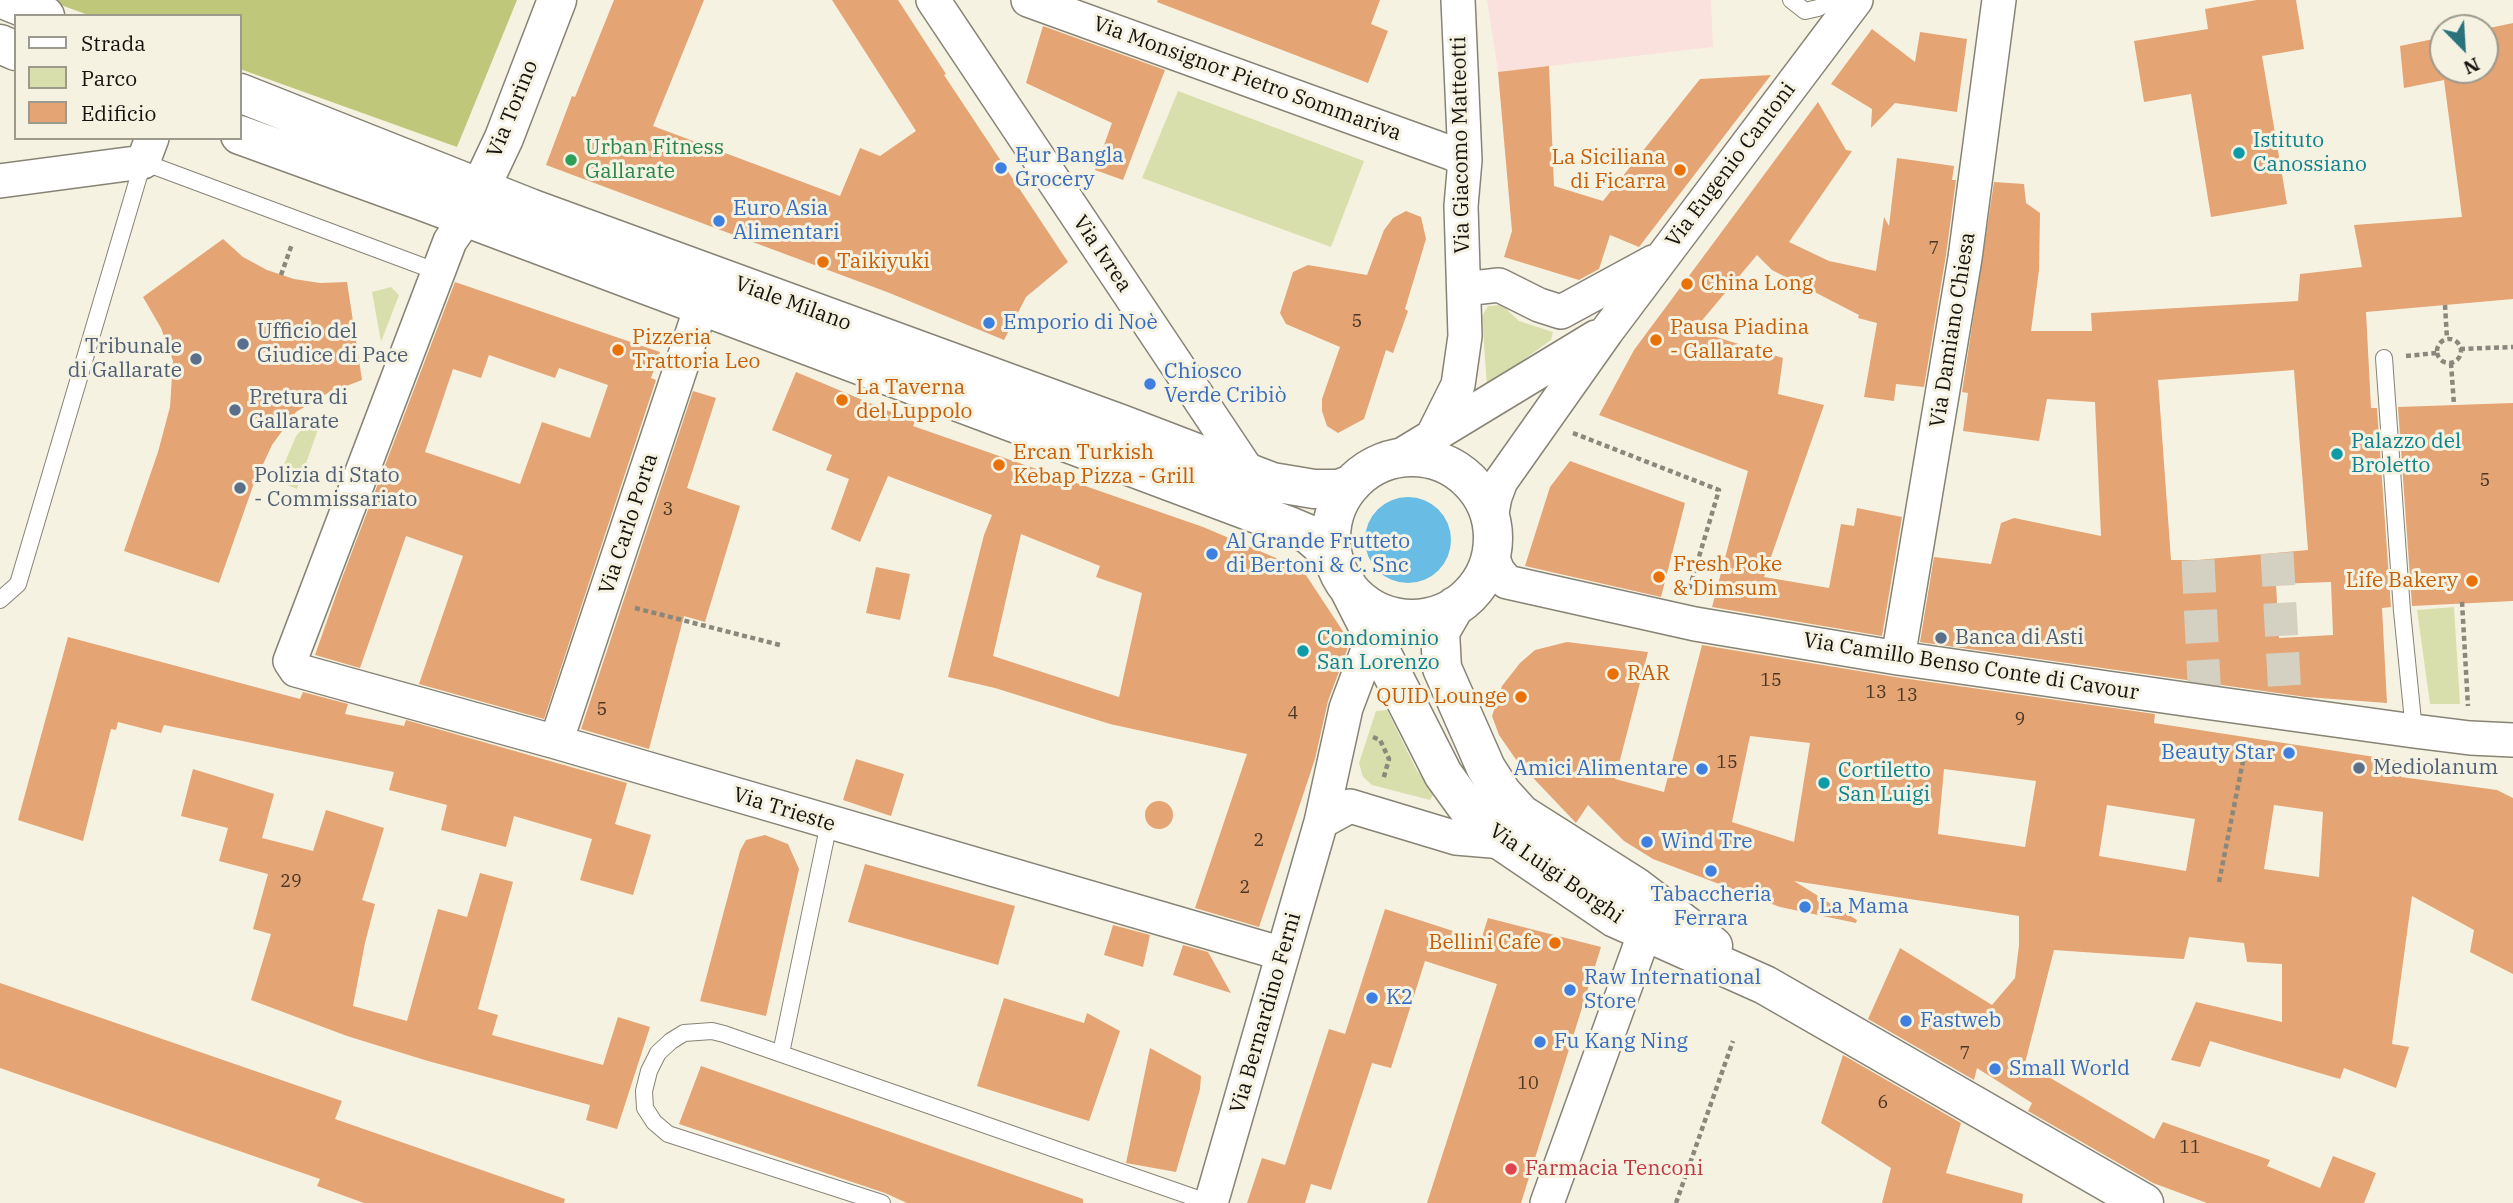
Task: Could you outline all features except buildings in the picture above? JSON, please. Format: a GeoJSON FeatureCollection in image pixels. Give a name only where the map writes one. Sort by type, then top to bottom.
{"type":"FeatureCollection","features":[{"type":"Feature","properties":{"kind":"street"},"geometry":{"type":"LineString","coordinates":[[5,0],[40,14]]}},
{"type":"Feature","properties":{"kind":"street","name":"Via Torino"},"geometry":{"type":"LineString","coordinates":[[473,203],[503,138],[556,0]]}},
{"type":"Feature","properties":{"kind":"street","name":"Via Ivrea"},"geometry":{"type":"LineString","coordinates":[[933,0],[1249,473]]}},
{"type":"Feature","properties":{"kind":"street","name":"Via Monsignor Pietro Sommariva"},"geometry":{"type":"LineString","coordinates":[[1028,0],[1465,160]]}},
{"type":"Feature","properties":{"kind":"street","name":"Via Giacomo Matteotti"},"geometry":{"type":"LineString","coordinates":[[1432,437],[1458,386],[1465,336],[1461,206],[1465,160],[1458,0]]}},
{"type":"Feature","properties":{"kind":"street","name":"Via Eugenio Cantoni"},"geometry":{"type":"LineString","coordinates":[[1491,536],[1495,497],[1501,481],[1607,331],[1856,0]]}},
{"type":"Feature","properties":{"kind":"street","name":"Via Damiano Chiesa"},"geometry":{"type":"LineString","coordinates":[[1898,658],[1965,258],[1999,0]]}},
{"type":"Feature","properties":{"kind":"street","name":"Viale Milano"},"geometry":{"type":"LineString","coordinates":[[242,94],[701,307],[1095,452],[1308,534],[1324,547],[1341,573]]}},
{"type":"Feature","properties":{"kind":"street","name":"Viale Milano"},"geometry":{"type":"LineString","coordinates":[[242,136],[473,203],[1283,486],[1339,489],[1352,484]]}},
{"type":"Feature","properties":{"kind":"street"},"geometry":{"type":"LineString","coordinates":[[0,181],[147,150]]}},
{"type":"Feature","properties":{"kind":"street"},"geometry":{"type":"LineString","coordinates":[[438,272],[450,241],[473,203]]}},
{"type":"Feature","properties":{"kind":"street"},"geometry":{"type":"LineString","coordinates":[[1464,289],[1499,285],[1539,305],[1561,312],[1662,257]]}},
{"type":"Feature","properties":{"kind":"street","name":"Via Trieste"},"geometry":{"type":"LineString","coordinates":[[438,272],[290,661],[296,670],[556,741],[1283,954]]}},
{"type":"Feature","properties":{"kind":"street","name":"Via Carlo Porta"},"geometry":{"type":"LineString","coordinates":[[556,741],[701,307]]}},
{"type":"Feature","properties":{"kind":"street","name":"Via Eugenio Cantoni"},"geometry":{"type":"LineString","coordinates":[[1395,459],[1607,331]]}},
{"type":"Feature","properties":{"kind":"street"},"geometry":{"type":"LineString","coordinates":[[1425,458],[1458,471],[1479,492],[1491,536],[1486,571],[1477,586],[1455,606],[1426,617],[1394,616],[1370,607],[1341,573],[1332,543],[1334,518],[1341,500],[1352,484],[1371,468],[1395,459],[1425,458]]}},
{"type":"Feature","properties":{"kind":"street","name":"Via Camillo Benso Conte di Cavour"},"geometry":{"type":"LineString","coordinates":[[1491,536],[1498,571],[1507,582],[1681,621],[1898,658],[2470,738]]}},
{"type":"Feature","properties":{"kind":"street","name":"Via Luigi Borghi"},"geometry":{"type":"LineString","coordinates":[[1341,573],[1443,774],[1471,813],[1503,842],[1615,918],[1765,985],[2144,1203]]}},
{"type":"Feature","properties":{"kind":"street","name":"Via Luigi Borghi"},"geometry":{"type":"LineString","coordinates":[[1455,606],[1440,632],[1442,668],[1480,755],[1502,793],[1521,814],[1636,887],[1765,985]]}},
{"type":"Feature","properties":{"kind":"street","name":"Via Bernardino Ferni"},"geometry":{"type":"LineString","coordinates":[[1210,1203],[1321,822],[1346,708],[1373,636]]}},
{"type":"Feature","properties":{"kind":"street"},"geometry":{"type":"LineString","coordinates":[[2470,738],[2513,740]]}},
{"type":"Feature","properties":{"kind":"street"},"geometry":{"type":"LineString","coordinates":[[2470,738],[2513,758]]}},
{"type":"Feature","properties":{"kind":"street"},"geometry":{"type":"LineString","coordinates":[[1321,822],[1350,806],[1456,838],[1503,842]]}},
{"type":"Feature","properties":{"kind":"street"},"geometry":{"type":"LineString","coordinates":[[1547,1203],[1645,932],[1687,927]]}},
{"type":"Feature","properties":{"kind":"lane"},"geometry":{"type":"LineString","coordinates":[[1791,0],[1805,11],[1817,4],[1833,0]]}},
{"type":"Feature","properties":{"kind":"lane"},"geometry":{"type":"LineString","coordinates":[[0,600],[18,584],[147,150],[438,272]]}},
{"type":"Feature","properties":{"kind":"lane"},"geometry":{"type":"LineString","coordinates":[[2384,358],[2402,611],[2414,731]]}},
{"type":"Feature","properties":{"kind":"lane"},"geometry":{"type":"LineString","coordinates":[[781,1053],[829,823]]}},
{"type":"Feature","properties":{"kind":"lane"},"geometry":{"type":"LineString","coordinates":[[882,1203],[668,1134],[654,1122],[645,1108],[644,1090],[658,1053],[684,1033],[712,1031],[1210,1203]]}},
{"type":"Feature","properties":{"kind":"path"},"geometry":{"type":"LineString","coordinates":[[281,275],[288,254]]}},
{"type":"Feature","properties":{"kind":"path"},"geometry":{"type":"LineString","coordinates":[[2445,305],[2447,339]]}},
{"type":"Feature","properties":{"kind":"path"},"geometry":{"type":"LineString","coordinates":[[2447,339],[2456,341],[2460,349],[2458,358],[2451,363],[2442,361],[2437,353],[2439,344],[2447,339]]}},
{"type":"Feature","properties":{"kind":"path"},"geometry":{"type":"LineString","coordinates":[[2460,349],[2513,347]]}},
{"type":"Feature","properties":{"kind":"path"},"geometry":{"type":"LineString","coordinates":[[2451,363],[2454,405]]}},
{"type":"Feature","properties":{"kind":"path"},"geometry":{"type":"LineString","coordinates":[[1543,421],[1719,490],[1681,621]]}},
{"type":"Feature","properties":{"kind":"path"},"geometry":{"type":"LineString","coordinates":[[603,600],[780,645]]}},
{"type":"Feature","properties":{"kind":"path"},"geometry":{"type":"LineString","coordinates":[[2462,602],[2470,738]]}},
{"type":"Feature","properties":{"kind":"path"},"geometry":{"type":"LineString","coordinates":[[2219,882],[2253,709]]}},
{"type":"Feature","properties":{"kind":"path"},"geometry":{"type":"LineString","coordinates":[[1366,733],[1380,740],[1389,759],[1382,783]]}},
{"type":"Feature","properties":{"kind":"path"},"geometry":{"type":"LineString","coordinates":[[1676,1203],[1733,1041]]}},
{"type":"Feature","properties":{"kind":"shaded area"},"geometry":{"type":"Polygon","coordinates":[[[1487,0],[1711,0],[1713,47],[1498,72],[1487,0]]]}},
{"type":"Feature","properties":{"kind":"green space"},"geometry":{"type":"Polygon","coordinates":[[[47,0],[517,0],[457,147],[242,70],[242,14],[86,14],[47,0]]]}},
{"type":"Feature","properties":{"kind":"green space"},"geometry":{"type":"Polygon","coordinates":[[[1178,91],[1364,161],[1331,247],[1142,178],[1178,91]]]}},
{"type":"Feature","properties":{"kind":"green space"},"geometry":{"type":"Polygon","coordinates":[[[391,287],[399,295],[381,342],[372,292],[391,287]]]}},
{"type":"Feature","properties":{"kind":"green space"},"geometry":{"type":"Polygon","coordinates":[[[1502,305],[1519,321],[1553,332],[1551,340],[1487,386],[1482,316],[1488,306],[1502,305]]]}},
{"type":"Feature","properties":{"kind":"green space"},"geometry":{"type":"Polygon","coordinates":[[[322,418],[297,489],[277,481],[296,436],[307,424],[322,418]]]}},
{"type":"Feature","properties":{"kind":"green space"},"geometry":{"type":"Polygon","coordinates":[[[2454,607],[2460,704],[2430,704],[2417,610],[2454,607]]]}},
{"type":"Feature","properties":{"kind":"green space"},"geometry":{"type":"Polygon","coordinates":[[[1387,710],[1417,771],[1435,791],[1430,800],[1372,785],[1363,777],[1359,763],[1376,711],[1387,710]]]}},
{"type":"Feature","properties":{"kind":"water"},"geometry":{"type":"Polygon","coordinates":[[[1408,497],[1424,501],[1438,510],[1447,524],[1451,540],[1447,556],[1438,570],[1424,579],[1408,583],[1392,579],[1378,570],[1369,556],[1365,540],[1369,524],[1378,510],[1392,501],[1408,497]]]}},
{"type":"Feature","properties":{"kind":"tunnel"},"geometry":{"type":"LineString","coordinates":[[2277,553],[2286,714]]}},
{"type":"Feature","properties":{"kind":"tunnel"},"geometry":{"type":"LineString","coordinates":[[2198,560],[2205,702]]}},
{"type":"Feature","properties":{"kind":"place","name":"Istituto Canossiano"},"geometry":{"type":"Point","coordinates":[2239,153]}},
{"type":"Feature","properties":{"kind":"place","name":"Urban Fitness Gallarate"},"geometry":{"type":"Point","coordinates":[571,160]}},
{"type":"Feature","properties":{"kind":"place","name":"Eur Bangla Grocery"},"geometry":{"type":"Point","coordinates":[1001,168]}},
{"type":"Feature","properties":{"kind":"place","name":"La Siciliana di Ficarra"},"geometry":{"type":"Point","coordinates":[1680,170]}},
{"type":"Feature","properties":{"kind":"place","name":"Euro Asia Alimentari"},"geometry":{"type":"Point","coordinates":[719,221]}},
{"type":"Feature","properties":{"kind":"place","name":"Taikiyuki"},"geometry":{"type":"Point","coordinates":[823,262]}},
{"type":"Feature","properties":{"kind":"place","name":"China Long"},"geometry":{"type":"Point","coordinates":[1687,284]}},
{"type":"Feature","properties":{"kind":"place","name":"Emporio di Noè"},"geometry":{"type":"Point","coordinates":[989,323]}},
{"type":"Feature","properties":{"kind":"place","name":"Pausa Piadina - Gallarate"},"geometry":{"type":"Point","coordinates":[1656,340]}},
{"type":"Feature","properties":{"kind":"place","name":"Ufficio del Giudice di Pace"},"geometry":{"type":"Point","coordinates":[243,344]}},
{"type":"Feature","properties":{"kind":"place","name":"Pizzeria Trattoria Leo"},"geometry":{"type":"Point","coordinates":[618,350]}},
{"type":"Feature","properties":{"kind":"place","name":"Tribunale di Gallarate"},"geometry":{"type":"Point","coordinates":[196,359]}},
{"type":"Feature","properties":{"kind":"place","name":"Chiosco Verde Cribiò"},"geometry":{"type":"Point","coordinates":[1150,384]}},
{"type":"Feature","properties":{"kind":"place","name":"La Taverna del Luppolo"},"geometry":{"type":"Point","coordinates":[842,400]}},
{"type":"Feature","properties":{"kind":"place","name":"Pretura di Gallarate"},"geometry":{"type":"Point","coordinates":[235,410]}},
{"type":"Feature","properties":{"kind":"place","name":"Palazzo del Broletto"},"geometry":{"type":"Point","coordinates":[2337,454]}},
{"type":"Feature","properties":{"kind":"place","name":"Ercan Turkish Kebap Pizza - Grill"},"geometry":{"type":"Point","coordinates":[999,465]}},
{"type":"Feature","properties":{"kind":"place","name":"Polizia di Stato - Commissariato"},"geometry":{"type":"Point","coordinates":[240,488]}},
{"type":"Feature","properties":{"kind":"place","name":"Al Grande Frutteto di Bertoni & C. Snc"},"geometry":{"type":"Point","coordinates":[1212,554]}},
{"type":"Feature","properties":{"kind":"place","name":"Fresh Poke & Dimsum"},"geometry":{"type":"Point","coordinates":[1659,577]}},
{"type":"Feature","properties":{"kind":"place","name":"Life Bakery"},"geometry":{"type":"Point","coordinates":[2472,581]}},
{"type":"Feature","properties":{"kind":"place","name":"Banca di Asti"},"geometry":{"type":"Point","coordinates":[1941,638]}},
{"type":"Feature","properties":{"kind":"place","name":"Condominio San Lorenzo"},"geometry":{"type":"Point","coordinates":[1303,651]}},
{"type":"Feature","properties":{"kind":"place","name":"RAR"},"geometry":{"type":"Point","coordinates":[1613,674]}},
{"type":"Feature","properties":{"kind":"place","name":"QUID Lounge"},"geometry":{"type":"Point","coordinates":[1521,697]}},
{"type":"Feature","properties":{"kind":"place","name":"Beauty Star"},"geometry":{"type":"Point","coordinates":[2289,753]}},
{"type":"Feature","properties":{"kind":"place","name":"Mediolanum"},"geometry":{"type":"Point","coordinates":[2359,768]}},
{"type":"Feature","properties":{"kind":"place","name":"Amici Alimentare"},"geometry":{"type":"Point","coordinates":[1702,769]}},
{"type":"Feature","properties":{"kind":"place","name":"Cortiletto San Luigi"},"geometry":{"type":"Point","coordinates":[1824,783]}},
{"type":"Feature","properties":{"kind":"place","name":"Wind Tre"},"geometry":{"type":"Point","coordinates":[1647,842]}},
{"type":"Feature","properties":{"kind":"place","name":"Tabaccheria Ferrara"},"geometry":{"type":"Point","coordinates":[1711,871]}},
{"type":"Feature","properties":{"kind":"place","name":"La Mama"},"geometry":{"type":"Point","coordinates":[1805,907]}},
{"type":"Feature","properties":{"kind":"place","name":"Bellini Cafe"},"geometry":{"type":"Point","coordinates":[1555,943]}},
{"type":"Feature","properties":{"kind":"place","name":"Raw International Store"},"geometry":{"type":"Point","coordinates":[1570,990]}},
{"type":"Feature","properties":{"kind":"place","name":"K2"},"geometry":{"type":"Point","coordinates":[1372,998]}},
{"type":"Feature","properties":{"kind":"place","name":"Fastweb"},"geometry":{"type":"Point","coordinates":[1906,1021]}},
{"type":"Feature","properties":{"kind":"place","name":"Fu Kang Ning"},"geometry":{"type":"Point","coordinates":[1540,1042]}},
{"type":"Feature","properties":{"kind":"place","name":"Small World"},"geometry":{"type":"Point","coordinates":[1995,1069]}},
{"type":"Feature","properties":{"kind":"place","name":"Farmacia Tenconi"},"geometry":{"type":"Point","coordinates":[1511,1169]}}]}
